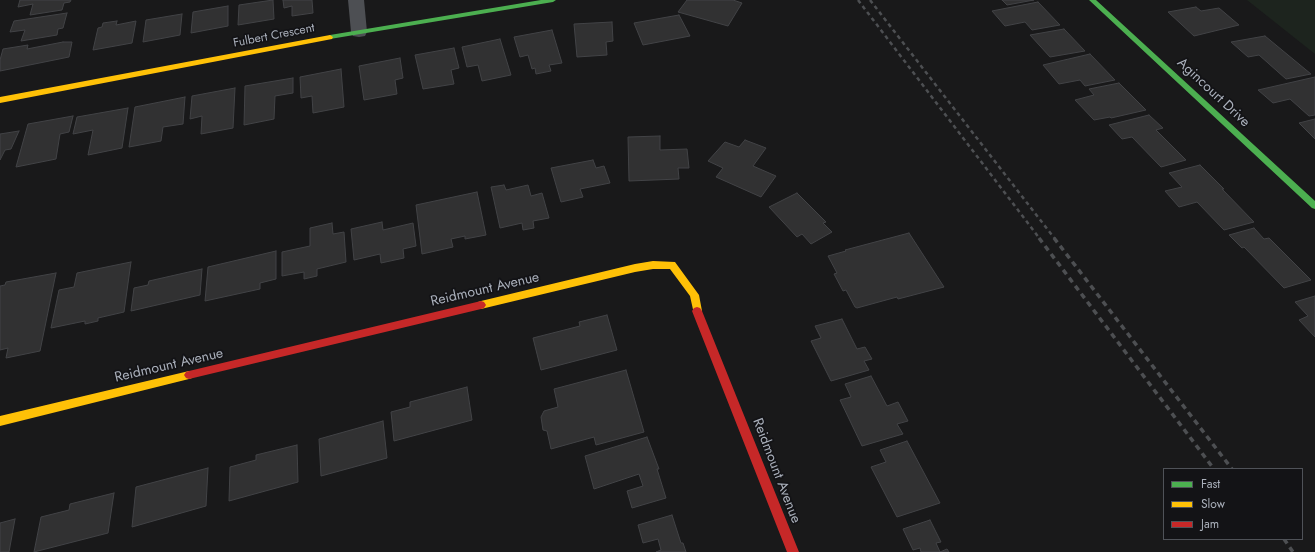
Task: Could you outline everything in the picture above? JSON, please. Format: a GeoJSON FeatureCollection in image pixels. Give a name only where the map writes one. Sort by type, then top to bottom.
{"type":"FeatureCollection","features":[{"type":"Feature","properties":{"kind":"street"},"geometry":{"type":"LineString","coordinates":[[356,0],[359,32]]}},
{"type":"Feature","properties":{"kind":"street","name":"Fulbert Crescent"},"geometry":{"type":"LineString","coordinates":[[0,100],[359,32],[553,0]]}},
{"type":"Feature","properties":{"kind":"street","name":"Agincourt Drive"},"geometry":{"type":"LineString","coordinates":[[1092,0],[1315,206]]}},
{"type":"Feature","properties":{"kind":"street","name":"Reidmount Avenue"},"geometry":{"type":"LineString","coordinates":[[0,421],[635,268],[653,265],[672,265],[694,295],[698,314],[793,552]]}},
{"type":"Feature","properties":{"kind":"shaded area"},"geometry":{"type":"Polygon","coordinates":[[[1247,0],[1315,0],[1315,54],[1247,0]]]}},
{"type":"Feature","properties":{"kind":"building"},"geometry":{"type":"Polygon","coordinates":[[[20,0],[71,0],[70,2],[64,3],[62,10],[30,15],[33,4],[18,7],[20,0]]]}},
{"type":"Feature","properties":{"kind":"building"},"geometry":{"type":"Polygon","coordinates":[[[273,0],[274,19],[238,25],[239,5],[273,0]]]}},
{"type":"Feature","properties":{"kind":"building"},"geometry":{"type":"Polygon","coordinates":[[[283,0],[312,0],[313,13],[292,16],[292,6],[284,8],[283,0]]]}},
{"type":"Feature","properties":{"kind":"building"},"geometry":{"type":"Polygon","coordinates":[[[687,0],[733,0],[742,3],[728,26],[678,12],[687,0]]]}},
{"type":"Feature","properties":{"kind":"building"},"geometry":{"type":"Polygon","coordinates":[[[1002,0],[1034,0],[1007,5],[1002,0]]]}},
{"type":"Feature","properties":{"kind":"building"},"geometry":{"type":"Polygon","coordinates":[[[1038,2],[1060,25],[1032,30],[1025,22],[1005,26],[992,11],[1038,2]]]}},
{"type":"Feature","properties":{"kind":"building"},"geometry":{"type":"Polygon","coordinates":[[[228,6],[228,26],[191,33],[193,12],[228,6]]]}},
{"type":"Feature","properties":{"kind":"building"},"geometry":{"type":"Polygon","coordinates":[[[1196,7],[1201,11],[1219,8],[1239,25],[1194,36],[1168,12],[1196,7]]]}},
{"type":"Feature","properties":{"kind":"building"},"geometry":{"type":"Polygon","coordinates":[[[67,13],[63,28],[58,29],[57,35],[21,41],[25,30],[10,32],[14,21],[67,13]]]}},
{"type":"Feature","properties":{"kind":"building"},"geometry":{"type":"Polygon","coordinates":[[[182,14],[180,35],[143,42],[146,20],[182,14]]]}},
{"type":"Feature","properties":{"kind":"building"},"geometry":{"type":"Polygon","coordinates":[[[679,15],[690,36],[643,45],[634,23],[679,15]]]}},
{"type":"Feature","properties":{"kind":"building"},"geometry":{"type":"Polygon","coordinates":[[[117,21],[116,25],[136,21],[132,43],[93,50],[98,28],[102,27],[103,23],[117,21]]]}},
{"type":"Feature","properties":{"kind":"building"},"geometry":{"type":"Polygon","coordinates":[[[612,22],[613,41],[606,42],[607,55],[577,57],[574,24],[612,22]]]}},
{"type":"Feature","properties":{"kind":"building"},"geometry":{"type":"Polygon","coordinates":[[[1064,29],[1085,51],[1050,57],[1030,35],[1064,29]]]}},
{"type":"Feature","properties":{"kind":"building"},"geometry":{"type":"Polygon","coordinates":[[[552,30],[562,63],[549,65],[551,71],[536,74],[535,68],[532,69],[528,55],[520,57],[514,37],[552,30]]]}},
{"type":"Feature","properties":{"kind":"building"},"geometry":{"type":"Polygon","coordinates":[[[1265,36],[1311,74],[1286,79],[1259,55],[1248,57],[1231,42],[1265,36]]]}},
{"type":"Feature","properties":{"kind":"building"},"geometry":{"type":"Polygon","coordinates":[[[500,39],[511,75],[482,81],[478,65],[467,67],[462,47],[500,39]]]}},
{"type":"Feature","properties":{"kind":"building"},"geometry":{"type":"Polygon","coordinates":[[[63,42],[72,42],[69,57],[0,71],[0,60],[3,49],[28,45],[27,49],[63,42]]]}},
{"type":"Feature","properties":{"kind":"building"},"geometry":{"type":"Polygon","coordinates":[[[454,48],[459,68],[451,70],[454,84],[423,89],[415,55],[454,48]]]}},
{"type":"Feature","properties":{"kind":"building"},"geometry":{"type":"Polygon","coordinates":[[[1090,54],[1115,80],[1085,86],[1080,80],[1059,84],[1043,65],[1090,54]]]}},
{"type":"Feature","properties":{"kind":"building"},"geometry":{"type":"Polygon","coordinates":[[[400,58],[403,78],[395,80],[397,94],[364,100],[359,66],[400,58]]]}},
{"type":"Feature","properties":{"kind":"building"},"geometry":{"type":"Polygon","coordinates":[[[341,69],[344,107],[313,113],[312,96],[301,98],[300,77],[341,69]]]}},
{"type":"Feature","properties":{"kind":"building"},"geometry":{"type":"Polygon","coordinates":[[[1315,77],[1315,115],[1309,116],[1290,99],[1273,103],[1258,90],[1315,77]]]}},
{"type":"Feature","properties":{"kind":"building"},"geometry":{"type":"Polygon","coordinates":[[[293,78],[293,93],[275,96],[274,119],[244,125],[245,86],[293,78]]]}},
{"type":"Feature","properties":{"kind":"building"},"geometry":{"type":"Polygon","coordinates":[[[1119,83],[1146,110],[1111,118],[1094,120],[1075,100],[1094,95],[1089,89],[1119,83]]]}},
{"type":"Feature","properties":{"kind":"building"},"geometry":{"type":"Polygon","coordinates":[[[235,88],[233,128],[201,134],[202,116],[190,119],[192,96],[235,88]]]}},
{"type":"Feature","properties":{"kind":"building"},"geometry":{"type":"Polygon","coordinates":[[[185,97],[183,124],[163,127],[161,141],[129,147],[135,107],[185,97]]]}},
{"type":"Feature","properties":{"kind":"building"},"geometry":{"type":"Polygon","coordinates":[[[128,108],[122,148],[88,155],[93,130],[73,134],[77,117],[128,108]]]}},
{"type":"Feature","properties":{"kind":"building"},"geometry":{"type":"Polygon","coordinates":[[[1149,115],[1163,128],[1156,130],[1186,160],[1161,167],[1132,137],[1122,139],[1109,125],[1149,115]]]}},
{"type":"Feature","properties":{"kind":"building"},"geometry":{"type":"Polygon","coordinates":[[[73,116],[69,132],[60,134],[56,159],[16,167],[28,124],[73,116]]]}},
{"type":"Feature","properties":{"kind":"building"},"geometry":{"type":"Polygon","coordinates":[[[1315,119],[1315,139],[1299,123],[1315,119]]]}},
{"type":"Feature","properties":{"kind":"building"},"geometry":{"type":"Polygon","coordinates":[[[19,131],[11,149],[5,150],[0,160],[0,134],[19,131]]]}},
{"type":"Feature","properties":{"kind":"building"},"geometry":{"type":"Polygon","coordinates":[[[660,136],[660,150],[687,149],[689,168],[678,168],[679,179],[629,181],[628,137],[660,136]]]}},
{"type":"Feature","properties":{"kind":"building"},"geometry":{"type":"Polygon","coordinates":[[[745,140],[766,148],[753,166],[776,176],[761,197],[716,177],[723,168],[708,161],[725,142],[739,147],[745,140]]]}},
{"type":"Feature","properties":{"kind":"building"},"geometry":{"type":"Polygon","coordinates":[[[593,160],[596,168],[604,166],[610,183],[580,189],[583,197],[561,202],[551,168],[593,160]]]}},
{"type":"Feature","properties":{"kind":"building"},"geometry":{"type":"Polygon","coordinates":[[[1200,165],[1254,222],[1224,230],[1197,202],[1179,207],[1165,191],[1182,187],[1169,173],[1200,165]]]}},
{"type":"Feature","properties":{"kind":"building"},"geometry":{"type":"Polygon","coordinates":[[[504,185],[506,190],[528,185],[531,196],[542,193],[549,218],[533,221],[534,228],[523,230],[522,223],[500,228],[491,187],[504,185]]]}},
{"type":"Feature","properties":{"kind":"building"},"geometry":{"type":"Polygon","coordinates":[[[477,192],[486,235],[465,239],[465,236],[451,239],[453,247],[422,254],[416,205],[477,192]]]}},
{"type":"Feature","properties":{"kind":"building"},"geometry":{"type":"Polygon","coordinates":[[[797,193],[826,222],[823,223],[832,232],[811,244],[802,234],[797,237],[769,207],[797,193]]]}},
{"type":"Feature","properties":{"kind":"building"},"geometry":{"type":"Polygon","coordinates":[[[382,222],[383,230],[413,223],[416,246],[403,249],[404,258],[381,263],[380,254],[354,260],[351,229],[382,222]]]}},
{"type":"Feature","properties":{"kind":"building"},"geometry":{"type":"Polygon","coordinates":[[[332,223],[333,234],[344,232],[346,262],[317,269],[317,276],[304,279],[304,272],[282,276],[282,252],[310,246],[310,228],[332,223]]]}},
{"type":"Feature","properties":{"kind":"building"},"geometry":{"type":"Polygon","coordinates":[[[1254,228],[1264,239],[1269,238],[1311,280],[1284,288],[1244,247],[1242,248],[1229,235],[1254,228]]]}},
{"type":"Feature","properties":{"kind":"building"},"geometry":{"type":"Polygon","coordinates":[[[909,233],[944,287],[898,299],[897,297],[857,308],[855,307],[846,290],[843,291],[834,274],[837,273],[828,256],[909,233]]]}},
{"type":"Feature","properties":{"kind":"building"},"geometry":{"type":"Polygon","coordinates":[[[276,251],[276,279],[260,283],[260,289],[205,301],[208,267],[276,251]]]}},
{"type":"Feature","properties":{"kind":"building"},"geometry":{"type":"Polygon","coordinates":[[[131,262],[124,312],[98,318],[98,321],[85,324],[85,321],[51,328],[59,290],[74,287],[77,273],[131,262]]]}},
{"type":"Feature","properties":{"kind":"building"},"geometry":{"type":"Polygon","coordinates":[[[202,269],[200,295],[131,311],[134,288],[148,285],[149,281],[202,269]]]}},
{"type":"Feature","properties":{"kind":"building"},"geometry":{"type":"Polygon","coordinates":[[[56,273],[40,351],[6,358],[8,348],[0,350],[0,286],[5,285],[6,282],[56,273]]]}},
{"type":"Feature","properties":{"kind":"building"},"geometry":{"type":"Polygon","coordinates":[[[1315,296],[1315,337],[1299,320],[1308,316],[1295,302],[1315,296]]]}},
{"type":"Feature","properties":{"kind":"building"},"geometry":{"type":"Polygon","coordinates":[[[607,315],[617,350],[541,370],[533,338],[580,326],[579,322],[607,315]]]}},
{"type":"Feature","properties":{"kind":"building"},"geometry":{"type":"Polygon","coordinates":[[[842,319],[857,349],[865,347],[872,359],[864,361],[869,370],[831,381],[811,341],[821,338],[815,326],[842,319]]]}},
{"type":"Feature","properties":{"kind":"building"},"geometry":{"type":"Polygon","coordinates":[[[626,370],[644,432],[596,445],[594,437],[551,449],[547,431],[543,430],[541,417],[544,411],[558,407],[554,389],[626,370]]]}},
{"type":"Feature","properties":{"kind":"building"},"geometry":{"type":"Polygon","coordinates":[[[871,376],[887,406],[898,402],[908,421],[897,424],[903,434],[862,446],[840,400],[851,397],[845,384],[871,376]]]}},
{"type":"Feature","properties":{"kind":"building"},"geometry":{"type":"Polygon","coordinates":[[[467,387],[472,420],[394,441],[391,412],[410,407],[410,402],[467,387]]]}},
{"type":"Feature","properties":{"kind":"building"},"geometry":{"type":"Polygon","coordinates":[[[383,421],[387,458],[321,476],[319,439],[383,421]]]}},
{"type":"Feature","properties":{"kind":"building"},"geometry":{"type":"Polygon","coordinates":[[[647,437],[659,469],[657,469],[666,498],[632,508],[627,491],[643,486],[639,474],[594,489],[585,456],[647,437]]]}},
{"type":"Feature","properties":{"kind":"building"},"geometry":{"type":"Polygon","coordinates":[[[907,441],[940,503],[897,517],[871,467],[886,462],[880,450],[907,441]]]}},
{"type":"Feature","properties":{"kind":"building"},"geometry":{"type":"Polygon","coordinates":[[[297,445],[298,482],[229,501],[230,467],[256,460],[256,455],[297,445]]]}},
{"type":"Feature","properties":{"kind":"building"},"geometry":{"type":"Polygon","coordinates":[[[208,468],[206,506],[132,527],[136,487],[208,468]]]}},
{"type":"Feature","properties":{"kind":"building"},"geometry":{"type":"Polygon","coordinates":[[[114,493],[108,533],[34,552],[41,517],[69,510],[70,504],[114,493]]]}},
{"type":"Feature","properties":{"kind":"building"},"geometry":{"type":"Polygon","coordinates":[[[672,515],[681,543],[683,543],[686,552],[656,552],[661,550],[658,539],[643,543],[638,525],[672,515]]]}},
{"type":"Feature","properties":{"kind":"building"},"geometry":{"type":"Polygon","coordinates":[[[15,519],[9,552],[0,552],[0,523],[15,519]]]}},
{"type":"Feature","properties":{"kind":"building"},"geometry":{"type":"Polygon","coordinates":[[[930,520],[941,542],[936,543],[940,552],[921,552],[920,548],[913,550],[903,529],[930,520]]]}},
{"type":"Feature","properties":{"kind":"building"},"geometry":{"type":"Polygon","coordinates":[[[947,549],[949,552],[940,552],[947,549]]]}},
{"type":"Feature","properties":{"kind":"railway"},"geometry":{"type":"LineString","coordinates":[[858,0],[1040,239]]}},
{"type":"Feature","properties":{"kind":"railway"},"geometry":{"type":"LineString","coordinates":[[870,0],[1055,239]]}},
{"type":"Feature","properties":{"kind":"railway"},"geometry":{"type":"LineString","coordinates":[[1039,238],[1213,468]]}},
{"type":"Feature","properties":{"kind":"railway"},"geometry":{"type":"LineString","coordinates":[[1054,238],[1231,468]]}},
{"type":"Feature","properties":{"kind":"railway"},"geometry":{"type":"LineString","coordinates":[[1285,540],[1293,552]]}},
{"type":"Feature","properties":{"kind":"traffic: fast"},"geometry":{"type":"LineString","coordinates":[[330,37],[553,0]]}},
{"type":"Feature","properties":{"kind":"traffic: fast"},"geometry":{"type":"LineString","coordinates":[[1092,0],[1315,206]]}},
{"type":"Feature","properties":{"kind":"traffic: slow"},"geometry":{"type":"LineString","coordinates":[[0,100],[330,37]]}},
{"type":"Feature","properties":{"kind":"traffic: slow"},"geometry":{"type":"LineString","coordinates":[[481,305],[635,268],[653,265],[672,265],[694,295],[697,311]]}},
{"type":"Feature","properties":{"kind":"traffic: slow"},"geometry":{"type":"LineString","coordinates":[[0,421],[189,375]]}},
{"type":"Feature","properties":{"kind":"traffic: jam"},"geometry":{"type":"LineString","coordinates":[[189,375],[481,305]]}},
{"type":"Feature","properties":{"kind":"traffic: jam"},"geometry":{"type":"LineString","coordinates":[[697,311],[793,552]]}}]}
